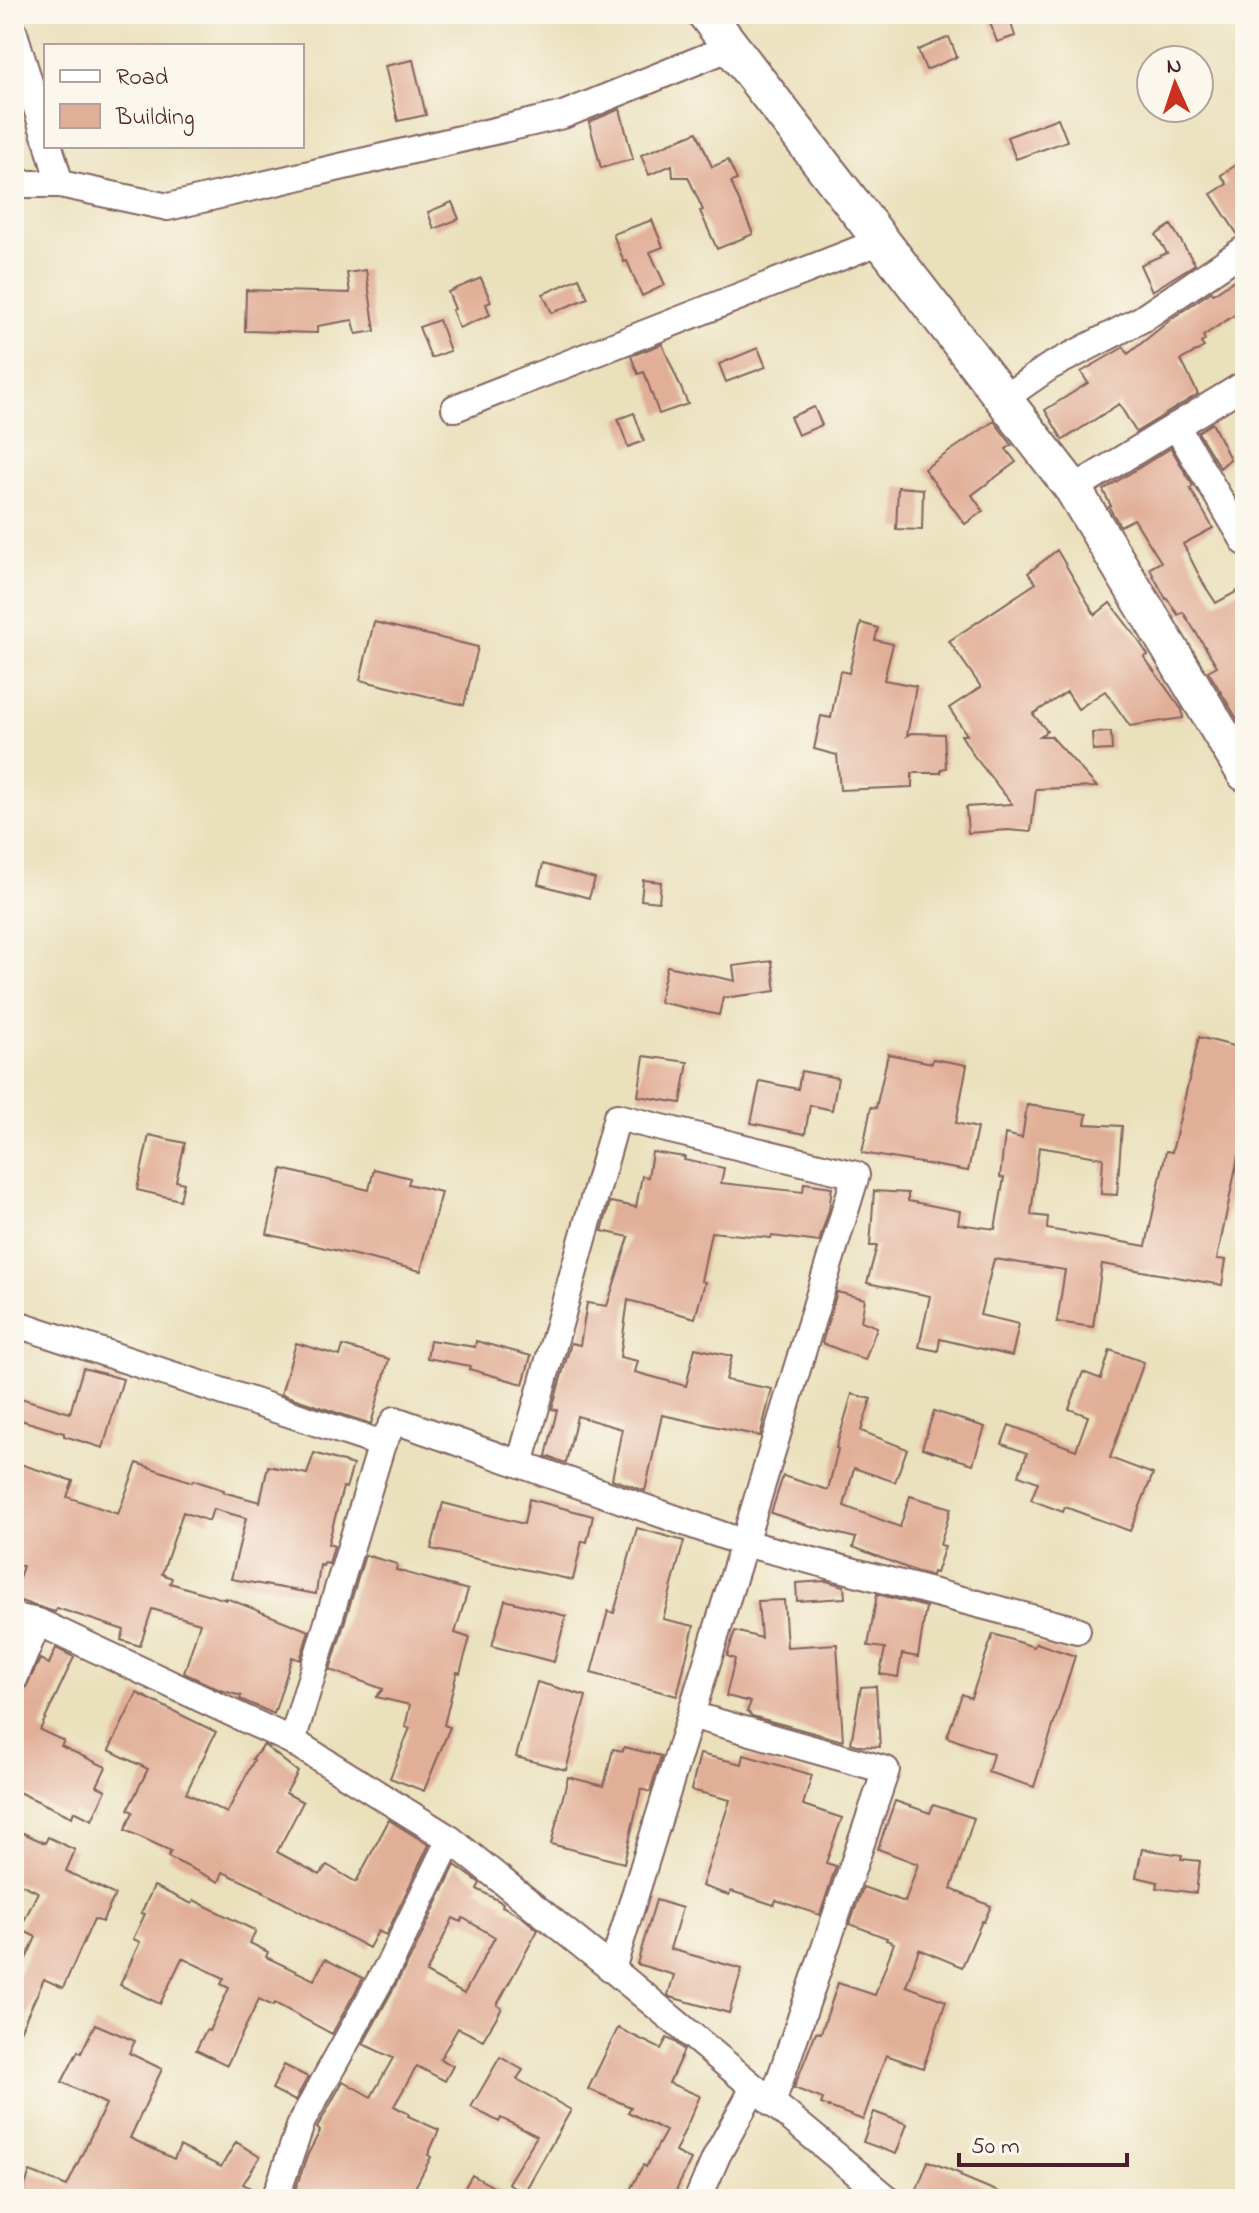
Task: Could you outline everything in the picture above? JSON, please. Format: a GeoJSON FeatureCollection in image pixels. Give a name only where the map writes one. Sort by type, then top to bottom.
{"type":"FeatureCollection","features":[{"type":"Feature","properties":{"kind":"main road"},"geometry":{"type":"LineString","coordinates":[[706,14],[1073,489],[1245,773]]}},
{"type":"Feature","properties":{"kind":"street"},"geometry":{"type":"LineString","coordinates":[[14,33],[44,131]]}},
{"type":"Feature","properties":{"kind":"street"},"geometry":{"type":"LineString","coordinates":[[14,184],[60,184],[168,207],[563,115],[731,47]]}},
{"type":"Feature","properties":{"kind":"street"},"geometry":{"type":"LineString","coordinates":[[50,148],[60,184]]}},
{"type":"Feature","properties":{"kind":"street"},"geometry":{"type":"LineString","coordinates":[[455,408],[881,241]]}},
{"type":"Feature","properties":{"kind":"street"},"geometry":{"type":"LineString","coordinates":[[1003,399],[1049,367],[1142,319],[1245,249]]}},
{"type":"Feature","properties":{"kind":"street"},"geometry":{"type":"LineString","coordinates":[[1073,489],[1245,384]]}},
{"type":"Feature","properties":{"kind":"street"},"geometry":{"type":"LineString","coordinates":[[1176,426],[1245,542]]}},
{"type":"Feature","properties":{"kind":"street"},"geometry":{"type":"LineString","coordinates":[[520,1464],[617,1117],[856,1175],[612,1969]]}},
{"type":"Feature","properties":{"kind":"street"},"geometry":{"type":"LineString","coordinates":[[14,1323],[382,1444]]}},
{"type":"Feature","properties":{"kind":"street"},"geometry":{"type":"LineString","coordinates":[[292,1741],[382,1444],[395,1420],[744,1543],[1077,1630]]}},
{"type":"Feature","properties":{"kind":"street"},"geometry":{"type":"LineString","coordinates":[[14,1679],[26,1620],[292,1741],[450,1839],[612,1969],[888,2199]]}},
{"type":"Feature","properties":{"kind":"street"},"geometry":{"type":"LineString","coordinates":[[691,1715],[886,1770],[763,2096],[717,2155],[698,2199]]}},
{"type":"Feature","properties":{"kind":"street"},"geometry":{"type":"LineString","coordinates":[[275,2199],[302,2121],[392,1959],[450,1839]]}},
{"type":"Feature","properties":{"kind":"building"},"geometry":{"type":"Polygon","coordinates":[[[987,14],[1008,14],[1015,36],[997,42],[987,14]]]}},
{"type":"Feature","properties":{"kind":"building"},"geometry":{"type":"Polygon","coordinates":[[[949,37],[957,57],[926,70],[918,50],[949,37]]]}},
{"type":"Feature","properties":{"kind":"building"},"geometry":{"type":"Polygon","coordinates":[[[413,60],[426,115],[398,121],[385,66],[413,60]]]}},
{"type":"Feature","properties":{"kind":"building"},"geometry":{"type":"Polygon","coordinates":[[[620,109],[633,159],[601,168],[589,122],[620,109]]]}},
{"type":"Feature","properties":{"kind":"building"},"geometry":{"type":"Polygon","coordinates":[[[1058,118],[1067,141],[1016,159],[1007,137],[1058,118]]]}},
{"type":"Feature","properties":{"kind":"building"},"geometry":{"type":"Polygon","coordinates":[[[697,132],[712,167],[728,160],[737,180],[731,182],[753,234],[717,249],[688,177],[673,177],[672,165],[649,175],[641,155],[697,132]]]}},
{"type":"Feature","properties":{"kind":"building"},"geometry":{"type":"Polygon","coordinates":[[[1245,159],[1245,233],[1238,235],[1211,194],[1227,184],[1221,175],[1245,159]]]}},
{"type":"Feature","properties":{"kind":"building"},"geometry":{"type":"Polygon","coordinates":[[[452,202],[459,219],[434,229],[428,212],[452,202]]]}},
{"type":"Feature","properties":{"kind":"building"},"geometry":{"type":"Polygon","coordinates":[[[652,220],[663,247],[650,252],[665,285],[642,296],[613,234],[652,220]]]}},
{"type":"Feature","properties":{"kind":"building"},"geometry":{"type":"Polygon","coordinates":[[[1171,225],[1195,264],[1152,291],[1140,265],[1167,253],[1156,235],[1171,225]]]}},
{"type":"Feature","properties":{"kind":"building"},"geometry":{"type":"Polygon","coordinates":[[[366,270],[375,331],[356,334],[353,320],[317,326],[317,333],[245,331],[246,290],[350,293],[347,273],[366,270]]]}},
{"type":"Feature","properties":{"kind":"building"},"geometry":{"type":"Polygon","coordinates":[[[481,278],[491,302],[486,304],[490,315],[459,328],[448,292],[481,278]]]}},
{"type":"Feature","properties":{"kind":"building"},"geometry":{"type":"Polygon","coordinates":[[[579,278],[588,298],[552,313],[543,294],[579,278]]]}},
{"type":"Feature","properties":{"kind":"building"},"geometry":{"type":"Polygon","coordinates":[[[1237,278],[1245,290],[1245,308],[1203,336],[1205,340],[1201,343],[1204,347],[1181,360],[1198,394],[1136,432],[1119,404],[1063,440],[1045,410],[1088,383],[1081,372],[1124,347],[1128,354],[1174,317],[1237,278]]]}},
{"type":"Feature","properties":{"kind":"building"},"geometry":{"type":"Polygon","coordinates":[[[439,320],[450,351],[431,358],[419,327],[439,320]]]}},
{"type":"Feature","properties":{"kind":"building"},"geometry":{"type":"Polygon","coordinates":[[[662,344],[688,404],[659,414],[644,372],[638,374],[631,356],[662,344]]]}},
{"type":"Feature","properties":{"kind":"building"},"geometry":{"type":"Polygon","coordinates":[[[758,348],[766,367],[726,382],[719,364],[758,348]]]}},
{"type":"Feature","properties":{"kind":"building"},"geometry":{"type":"Polygon","coordinates":[[[814,407],[822,425],[798,435],[790,417],[814,407]]]}},
{"type":"Feature","properties":{"kind":"building"},"geometry":{"type":"Polygon","coordinates":[[[634,413],[644,441],[628,447],[618,419],[634,413]]]}},
{"type":"Feature","properties":{"kind":"building"},"geometry":{"type":"Polygon","coordinates":[[[994,421],[1012,445],[1006,449],[1016,462],[972,495],[983,511],[965,524],[924,469],[994,421]]]}},
{"type":"Feature","properties":{"kind":"building"},"geometry":{"type":"Polygon","coordinates":[[[1212,423],[1230,459],[1220,468],[1198,432],[1212,423]]]}},
{"type":"Feature","properties":{"kind":"building"},"geometry":{"type":"Polygon","coordinates":[[[1171,448],[1213,528],[1183,544],[1203,583],[1216,603],[1245,587],[1245,732],[1208,671],[1217,666],[1183,612],[1178,615],[1154,577],[1150,568],[1161,562],[1134,519],[1120,526],[1103,490],[1171,448]]]}},
{"type":"Feature","properties":{"kind":"building"},"geometry":{"type":"Polygon","coordinates":[[[898,487],[923,489],[922,530],[896,529],[898,487]]]}},
{"type":"Feature","properties":{"kind":"building"},"geometry":{"type":"Polygon","coordinates":[[[1057,550],[1095,615],[1110,603],[1134,634],[1148,655],[1144,657],[1182,710],[1183,718],[1130,726],[1105,691],[1078,709],[1067,692],[1033,714],[1047,731],[1040,736],[1051,736],[1097,787],[1036,789],[1031,832],[968,833],[966,807],[1012,804],[974,756],[961,735],[967,735],[949,708],[981,687],[949,641],[1036,583],[1028,573],[1057,550]]]}},
{"type":"Feature","properties":{"kind":"building"},"geometry":{"type":"Polygon","coordinates":[[[374,622],[478,647],[464,705],[360,680],[374,622]]]}},
{"type":"Feature","properties":{"kind":"building"},"geometry":{"type":"Polygon","coordinates":[[[861,623],[878,628],[875,640],[893,644],[884,680],[916,686],[907,736],[911,733],[944,734],[946,768],[941,769],[941,773],[912,773],[912,787],[840,790],[837,755],[814,749],[821,716],[831,718],[840,671],[849,673],[861,623]]]}},
{"type":"Feature","properties":{"kind":"building"},"geometry":{"type":"Polygon","coordinates":[[[1111,732],[1112,750],[1093,751],[1092,733],[1111,732]]]}},
{"type":"Feature","properties":{"kind":"building"},"geometry":{"type":"Polygon","coordinates":[[[543,864],[595,879],[589,898],[538,884],[543,864]]]}},
{"type":"Feature","properties":{"kind":"building"},"geometry":{"type":"Polygon","coordinates":[[[643,880],[661,882],[659,902],[641,900],[643,880]]]}},
{"type":"Feature","properties":{"kind":"building"},"geometry":{"type":"Polygon","coordinates":[[[772,961],[776,991],[723,998],[719,1015],[659,1002],[667,966],[735,981],[733,966],[772,961]]]}},
{"type":"Feature","properties":{"kind":"building"},"geometry":{"type":"Polygon","coordinates":[[[1199,1037],[1245,1049],[1245,1135],[1217,1259],[1226,1260],[1222,1285],[1102,1264],[1093,1327],[1057,1322],[1065,1270],[994,1259],[980,1315],[1019,1324],[1012,1356],[940,1339],[938,1351],[919,1347],[930,1296],[867,1283],[877,1246],[870,1246],[874,1191],[908,1193],[908,1201],[960,1211],[958,1224],[995,1229],[1004,1178],[1000,1177],[1005,1134],[1022,1138],[1027,1105],[1087,1114],[1085,1124],[1122,1126],[1117,1195],[1101,1194],[1103,1158],[1039,1147],[1031,1215],[1048,1217],[1047,1229],[1146,1246],[1166,1151],[1172,1152],[1199,1037]]]}},
{"type":"Feature","properties":{"kind":"building"},"geometry":{"type":"Polygon","coordinates":[[[888,1054],[932,1063],[933,1059],[967,1065],[956,1123],[977,1128],[968,1171],[862,1153],[871,1107],[876,1108],[888,1054]]]}},
{"type":"Feature","properties":{"kind":"building"},"geometry":{"type":"Polygon","coordinates":[[[644,1056],[688,1062],[681,1103],[638,1096],[644,1056]]]}},
{"type":"Feature","properties":{"kind":"building"},"geometry":{"type":"Polygon","coordinates":[[[801,1071],[838,1078],[832,1110],[810,1105],[805,1134],[751,1123],[760,1081],[798,1089],[801,1071]]]}},
{"type":"Feature","properties":{"kind":"building"},"geometry":{"type":"Polygon","coordinates":[[[149,1135],[185,1143],[176,1181],[184,1183],[180,1200],[137,1190],[149,1135]]]}},
{"type":"Feature","properties":{"kind":"building"},"geometry":{"type":"Polygon","coordinates":[[[652,1152],[724,1168],[721,1183],[803,1192],[804,1183],[832,1187],[819,1242],[711,1232],[701,1281],[705,1282],[695,1318],[628,1300],[620,1357],[638,1361],[635,1372],[686,1386],[695,1348],[732,1356],[726,1380],[772,1389],[760,1436],[662,1415],[645,1491],[612,1479],[622,1429],[577,1416],[566,1463],[546,1456],[557,1410],[552,1409],[571,1343],[580,1345],[587,1303],[607,1306],[629,1237],[602,1231],[610,1202],[636,1207],[642,1176],[648,1177],[652,1152]]]}},
{"type":"Feature","properties":{"kind":"building"},"geometry":{"type":"Polygon","coordinates":[[[282,1169],[369,1190],[374,1169],[410,1178],[408,1184],[441,1192],[421,1271],[267,1234],[282,1169]]]}},
{"type":"Feature","properties":{"kind":"building"},"geometry":{"type":"Polygon","coordinates":[[[837,1292],[865,1299],[861,1321],[877,1327],[865,1360],[822,1343],[837,1292]]]}},
{"type":"Feature","properties":{"kind":"building"},"geometry":{"type":"Polygon","coordinates":[[[430,1340],[475,1347],[476,1341],[531,1356],[523,1384],[469,1369],[470,1366],[427,1358],[430,1340]]]}},
{"type":"Feature","properties":{"kind":"building"},"geometry":{"type":"Polygon","coordinates":[[[296,1343],[340,1356],[343,1346],[389,1359],[371,1424],[281,1394],[296,1343]]]}},
{"type":"Feature","properties":{"kind":"building"},"geometry":{"type":"Polygon","coordinates":[[[1110,1350],[1144,1362],[1110,1458],[1153,1474],[1130,1531],[1065,1507],[1063,1512],[1031,1500],[1038,1482],[1019,1475],[1027,1453],[1002,1444],[1009,1425],[1076,1450],[1088,1416],[1069,1409],[1083,1372],[1101,1379],[1110,1350]]]}},
{"type":"Feature","properties":{"kind":"building"},"geometry":{"type":"Polygon","coordinates":[[[83,1368],[123,1379],[103,1448],[14,1418],[14,1396],[70,1413],[83,1368]]]}},
{"type":"Feature","properties":{"kind":"building"},"geometry":{"type":"Polygon","coordinates":[[[852,1394],[871,1399],[861,1431],[907,1449],[895,1482],[854,1468],[844,1506],[900,1527],[910,1496],[951,1508],[940,1545],[945,1546],[936,1573],[933,1572],[932,1576],[853,1547],[856,1538],[771,1513],[783,1476],[828,1490],[836,1448],[852,1394]]]}},
{"type":"Feature","properties":{"kind":"building"},"geometry":{"type":"Polygon","coordinates":[[[934,1411],[985,1427],[973,1464],[922,1448],[934,1411]]]}},
{"type":"Feature","properties":{"kind":"building"},"geometry":{"type":"Polygon","coordinates":[[[314,1453],[353,1465],[346,1488],[343,1487],[328,1544],[334,1546],[329,1564],[320,1565],[316,1594],[231,1579],[246,1518],[213,1509],[209,1521],[183,1512],[162,1574],[172,1578],[170,1583],[226,1598],[309,1631],[300,1660],[292,1657],[274,1714],[240,1699],[241,1696],[184,1673],[200,1623],[152,1609],[140,1646],[121,1640],[124,1630],[57,1608],[55,1612],[14,1599],[23,1566],[14,1565],[14,1462],[73,1481],[67,1497],[118,1514],[137,1463],[260,1502],[268,1466],[307,1474],[314,1453]]]}},
{"type":"Feature","properties":{"kind":"building"},"geometry":{"type":"Polygon","coordinates":[[[529,1499],[593,1516],[587,1542],[582,1541],[573,1580],[431,1549],[443,1503],[524,1524],[529,1499]]]}},
{"type":"Feature","properties":{"kind":"building"},"geometry":{"type":"Polygon","coordinates":[[[637,1528],[684,1541],[663,1619],[694,1626],[677,1696],[591,1673],[608,1611],[614,1613],[637,1528]]]}},
{"type":"Feature","properties":{"kind":"building"},"geometry":{"type":"Polygon","coordinates":[[[365,1555],[397,1564],[396,1570],[468,1590],[455,1633],[470,1638],[460,1673],[457,1672],[444,1725],[450,1727],[424,1791],[390,1778],[410,1728],[405,1727],[410,1705],[376,1697],[383,1689],[330,1670],[365,1555]]]}},
{"type":"Feature","properties":{"kind":"building"},"geometry":{"type":"Polygon","coordinates":[[[826,1581],[844,1586],[845,1598],[797,1601],[796,1583],[826,1581]]]}},
{"type":"Feature","properties":{"kind":"building"},"geometry":{"type":"Polygon","coordinates":[[[877,1594],[926,1607],[918,1657],[902,1654],[898,1677],[880,1674],[885,1648],[868,1646],[877,1594]]]}},
{"type":"Feature","properties":{"kind":"building"},"geometry":{"type":"Polygon","coordinates":[[[505,1600],[566,1616],[554,1662],[492,1646],[505,1600]]]}},
{"type":"Feature","properties":{"kind":"building"},"geometry":{"type":"Polygon","coordinates":[[[784,1600],[787,1647],[837,1644],[843,1741],[752,1716],[747,1711],[751,1702],[726,1696],[735,1659],[727,1656],[735,1631],[761,1638],[758,1601],[784,1600]]]}},
{"type":"Feature","properties":{"kind":"building"},"geometry":{"type":"Polygon","coordinates":[[[993,1634],[1034,1647],[1036,1643],[1075,1656],[1034,1787],[988,1772],[993,1754],[947,1737],[962,1694],[971,1698],[993,1634]]]}},
{"type":"Feature","properties":{"kind":"building"},"geometry":{"type":"Polygon","coordinates":[[[56,1648],[74,1657],[40,1730],[64,1741],[61,1746],[106,1767],[97,1786],[106,1790],[92,1820],[74,1811],[72,1817],[14,1790],[14,1695],[24,1691],[40,1659],[49,1664],[56,1648]]]}},
{"type":"Feature","properties":{"kind":"building"},"geometry":{"type":"Polygon","coordinates":[[[537,1682],[586,1696],[566,1770],[516,1757],[537,1682]]]}},
{"type":"Feature","properties":{"kind":"building"},"geometry":{"type":"Polygon","coordinates":[[[876,1686],[880,1747],[851,1743],[861,1687],[876,1686]]]}},
{"type":"Feature","properties":{"kind":"building"},"geometry":{"type":"Polygon","coordinates":[[[137,1693],[216,1732],[186,1793],[227,1813],[252,1759],[264,1745],[298,1772],[286,1793],[303,1802],[277,1852],[320,1875],[327,1865],[356,1882],[389,1820],[429,1845],[386,1935],[378,1931],[369,1948],[223,1872],[219,1882],[168,1857],[171,1851],[125,1830],[133,1812],[128,1809],[148,1769],[109,1750],[137,1693]]]}},
{"type":"Feature","properties":{"kind":"building"},"geometry":{"type":"Polygon","coordinates":[[[624,1747],[661,1756],[650,1792],[641,1789],[624,1863],[551,1844],[568,1777],[604,1786],[613,1749],[623,1751],[624,1747]]]}},
{"type":"Feature","properties":{"kind":"building"},"geometry":{"type":"Polygon","coordinates":[[[700,1754],[742,1764],[744,1755],[812,1775],[803,1805],[842,1818],[826,1863],[836,1866],[820,1915],[776,1900],[774,1905],[731,1891],[729,1895],[702,1886],[730,1800],[691,1790],[700,1754]]]}},
{"type":"Feature","properties":{"kind":"building"},"geometry":{"type":"Polygon","coordinates":[[[895,1801],[930,1813],[933,1805],[974,1818],[951,1889],[991,1906],[962,1967],[919,1949],[906,1986],[946,2001],[923,2068],[886,2055],[863,2120],[821,2104],[823,2099],[794,2088],[816,2032],[821,2033],[838,1983],[875,1995],[894,1943],[850,1924],[863,1887],[905,1902],[918,1864],[878,1849],[895,1801]]]}},
{"type":"Feature","properties":{"kind":"building"},"geometry":{"type":"Polygon","coordinates":[[[14,1829],[45,1843],[48,1837],[75,1850],[66,1871],[115,1895],[102,1922],[94,1919],[63,1988],[44,1979],[14,2044],[14,1985],[36,1937],[20,1929],[38,1892],[14,1881],[14,1829]]]}},
{"type":"Feature","properties":{"kind":"building"},"geometry":{"type":"Polygon","coordinates":[[[1142,1849],[1200,1861],[1196,1893],[1157,1888],[1158,1882],[1136,1877],[1142,1849]]]}},
{"type":"Feature","properties":{"kind":"building"},"geometry":{"type":"Polygon","coordinates":[[[455,1865],[480,1883],[477,1889],[503,1903],[502,1906],[538,1930],[497,2005],[502,2008],[483,2040],[458,2028],[440,2059],[453,2066],[445,2081],[417,2066],[394,2106],[439,2130],[428,2155],[431,2157],[409,2199],[292,2199],[320,2131],[317,2128],[343,2081],[371,2097],[393,2058],[363,2044],[414,1951],[455,1865]],[[453,1918],[426,1973],[464,1994],[495,1937],[463,1918],[461,1922],[453,1918]]]}},
{"type":"Feature","properties":{"kind":"building"},"geometry":{"type":"Polygon","coordinates":[[[154,1886],[192,1904],[194,1900],[256,1931],[250,1943],[268,1952],[266,1957],[314,1980],[325,1959],[363,1978],[332,2034],[275,2003],[273,2006],[259,1999],[227,2065],[196,2050],[206,2030],[209,2031],[229,1988],[221,1984],[224,1978],[182,1958],[160,2004],[120,1985],[140,1942],[133,1939],[154,1886]]]}},
{"type":"Feature","properties":{"kind":"building"},"geometry":{"type":"Polygon","coordinates":[[[656,1900],[682,1908],[670,1949],[742,1969],[729,2013],[670,1997],[674,1975],[637,1964],[656,1900]]]}},
{"type":"Feature","properties":{"kind":"building"},"geometry":{"type":"Polygon","coordinates":[[[95,2024],[135,2041],[129,2053],[162,2069],[130,2138],[174,2159],[180,2146],[221,2167],[236,2142],[260,2157],[243,2184],[260,2193],[259,2199],[20,2199],[30,2172],[67,2186],[106,2104],[62,2082],[95,2024]]]}},
{"type":"Feature","properties":{"kind":"building"},"geometry":{"type":"Polygon","coordinates":[[[618,2028],[661,2049],[667,2038],[675,2042],[684,2050],[669,2083],[700,2096],[675,2152],[691,2160],[672,2199],[648,2199],[630,2190],[666,2131],[628,2112],[631,2107],[588,2089],[618,2028]]]}},
{"type":"Feature","properties":{"kind":"building"},"geometry":{"type":"Polygon","coordinates":[[[500,2057],[523,2070],[517,2079],[571,2110],[524,2193],[508,2183],[537,2136],[501,2118],[499,2122],[471,2107],[500,2057]]]}},
{"type":"Feature","properties":{"kind":"building"},"geometry":{"type":"Polygon","coordinates":[[[284,2065],[308,2077],[295,2101],[272,2089],[284,2065]]]}},
{"type":"Feature","properties":{"kind":"building"},"geometry":{"type":"Polygon","coordinates":[[[874,2112],[907,2124],[896,2154],[863,2142],[874,2112]]]}},
{"type":"Feature","properties":{"kind":"building"},"geometry":{"type":"Polygon","coordinates":[[[928,2161],[961,2174],[1015,2199],[913,2199],[928,2161]]]}},
{"type":"Feature","properties":{"kind":"building"},"geometry":{"type":"Polygon","coordinates":[[[472,2175],[515,2199],[458,2199],[472,2175]]]}}]}
